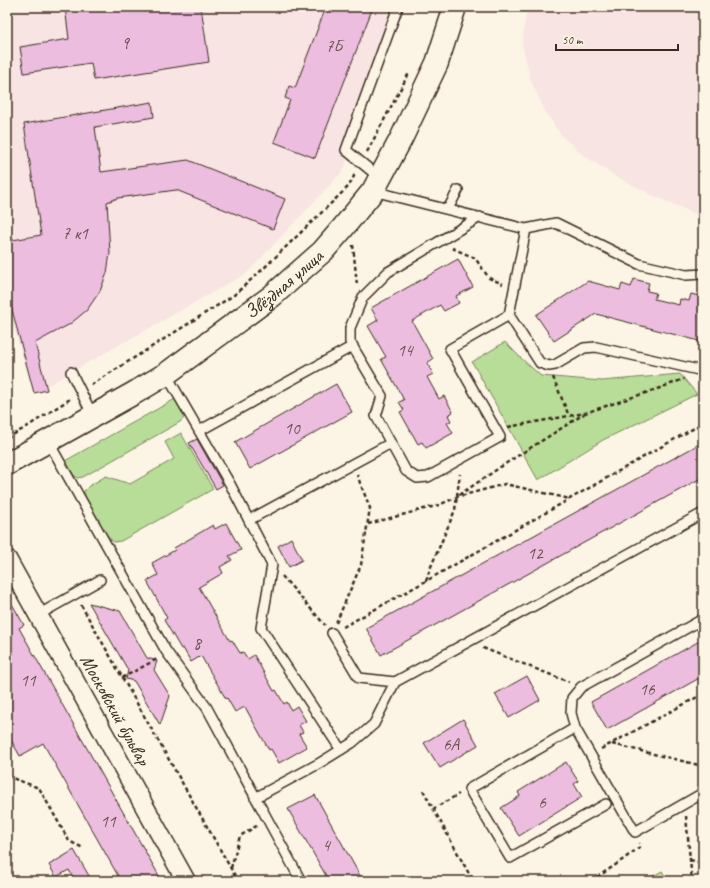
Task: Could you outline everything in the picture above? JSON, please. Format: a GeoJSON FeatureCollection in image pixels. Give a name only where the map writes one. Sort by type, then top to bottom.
{"type":"FeatureCollection","features":[{"type":"Feature","properties":{"kind":"main road","name":"Звёздная улица"},"geometry":{"type":"LineString","coordinates":[[7,464],[166,374],[272,296],[323,251],[342,229],[376,184],[401,139],[437,63],[455,7]]}},
{"type":"Feature","properties":{"kind":"street","name":"Московский бульвар"},"geometry":{"type":"LineString","coordinates":[[7,559],[186,881]]}},
{"type":"Feature","properties":{"kind":"lane"},"geometry":{"type":"LineString","coordinates":[[398,7],[346,150],[362,163],[376,184],[448,209],[526,229],[556,223],[639,264],[686,275],[703,274]]}},
{"type":"Feature","properties":{"kind":"lane"},"geometry":{"type":"LineString","coordinates":[[448,209],[458,190]]}},
{"type":"Feature","properties":{"kind":"lane"},"geometry":{"type":"LineString","coordinates":[[480,217],[388,272],[363,297],[350,328],[350,342],[382,396],[376,416],[406,471],[417,478],[428,477],[500,437],[450,349],[509,315]]}},
{"type":"Feature","properties":{"kind":"lane"},"geometry":{"type":"LineString","coordinates":[[526,229],[509,315],[540,363],[549,366],[554,365],[584,348],[596,347],[703,371]]}},
{"type":"Feature","properties":{"kind":"lane"},"geometry":{"type":"LineString","coordinates":[[199,431],[353,346]]}},
{"type":"Feature","properties":{"kind":"lane"},"geometry":{"type":"LineString","coordinates":[[71,372],[93,416]]}},
{"type":"Feature","properties":{"kind":"lane"},"geometry":{"type":"LineString","coordinates":[[166,374],[230,484],[272,565],[261,628],[341,750]]}},
{"type":"Feature","properties":{"kind":"lane"},"geometry":{"type":"LineString","coordinates":[[48,442],[168,653],[206,708],[301,881]]}},
{"type":"Feature","properties":{"kind":"lane"},"geometry":{"type":"LineString","coordinates":[[249,520],[390,443]]}},
{"type":"Feature","properties":{"kind":"lane"},"geometry":{"type":"LineString","coordinates":[[255,798],[318,764],[352,743],[374,724],[395,682],[703,513]]}},
{"type":"Feature","properties":{"kind":"lane"},"geometry":{"type":"LineString","coordinates":[[38,615],[62,598],[75,594],[100,580]]}},
{"type":"Feature","properties":{"kind":"lane"},"geometry":{"type":"LineString","coordinates":[[703,619],[580,687],[572,698],[571,713],[575,728],[635,832],[703,793]]}},
{"type":"Feature","properties":{"kind":"lane"},"geometry":{"type":"LineString","coordinates":[[332,633],[359,678],[395,682]]}},
{"type":"Feature","properties":{"kind":"lane"},"geometry":{"type":"LineString","coordinates":[[575,728],[469,789],[510,858],[606,804]]}},
{"type":"Feature","properties":{"kind":"path"},"geometry":{"type":"LineString","coordinates":[[7,438],[234,295],[264,268],[349,186],[410,72]]}},
{"type":"Feature","properties":{"kind":"path"},"geometry":{"type":"LineString","coordinates":[[352,240],[360,306]]}},
{"type":"Feature","properties":{"kind":"path"},"geometry":{"type":"LineString","coordinates":[[438,242],[475,258],[489,278],[514,289]]}},
{"type":"Feature","properties":{"kind":"path"},"geometry":{"type":"LineString","coordinates":[[549,366],[569,416]]}},
{"type":"Feature","properties":{"kind":"path"},"geometry":{"type":"LineString","coordinates":[[496,430],[585,413],[689,378]]}},
{"type":"Feature","properties":{"kind":"path"},"geometry":{"type":"LineString","coordinates":[[368,524],[439,505],[457,496],[585,413]]}},
{"type":"Feature","properties":{"kind":"path"},"geometry":{"type":"LineString","coordinates":[[332,633],[703,423]]}},
{"type":"Feature","properties":{"kind":"path"},"geometry":{"type":"LineString","coordinates":[[426,581],[455,510],[463,457]]}},
{"type":"Feature","properties":{"kind":"path"},"geometry":{"type":"LineString","coordinates":[[332,633],[361,565],[370,508],[352,464]]}},
{"type":"Feature","properties":{"kind":"path"},"geometry":{"type":"LineString","coordinates":[[457,496],[505,484],[570,499]]}},
{"type":"Feature","properties":{"kind":"path"},"geometry":{"type":"LineString","coordinates":[[272,565],[332,633]]}},
{"type":"Feature","properties":{"kind":"path"},"geometry":{"type":"LineString","coordinates":[[75,594],[238,881]]}},
{"type":"Feature","properties":{"kind":"path"},"geometry":{"type":"LineString","coordinates":[[468,642],[580,687]]}},
{"type":"Feature","properties":{"kind":"path"},"geometry":{"type":"LineString","coordinates":[[122,678],[168,653]]}},
{"type":"Feature","properties":{"kind":"path"},"geometry":{"type":"LineString","coordinates":[[590,755],[703,694]]}},
{"type":"Feature","properties":{"kind":"path"},"geometry":{"type":"LineString","coordinates":[[612,744],[703,766]]}},
{"type":"Feature","properties":{"kind":"path"},"geometry":{"type":"LineString","coordinates":[[7,776],[39,788],[69,841],[83,848]]}},
{"type":"Feature","properties":{"kind":"path"},"geometry":{"type":"LineString","coordinates":[[433,809],[469,789]]}},
{"type":"Feature","properties":{"kind":"path"},"geometry":{"type":"LineString","coordinates":[[423,790],[473,881]]}},
{"type":"Feature","properties":{"kind":"path"},"geometry":{"type":"LineString","coordinates":[[685,803],[692,881]]}},
{"type":"Feature","properties":{"kind":"path"},"geometry":{"type":"LineString","coordinates":[[231,868],[240,836],[267,820]]}},
{"type":"Feature","properties":{"kind":"path"},"geometry":{"type":"LineString","coordinates":[[591,881],[640,847],[635,832]]}},
{"type":"Feature","properties":{"kind":"path"},"geometry":{"type":"LineString","coordinates":[[690,860],[703,863]]}},
{"type":"Feature","properties":{"kind":"shaded area"},"geometry":{"type":"Polygon","coordinates":[[[7,7],[402,7],[343,171],[247,273],[34,393],[7,307],[7,7]]]}},
{"type":"Feature","properties":{"kind":"shaded area"},"geometry":{"type":"Polygon","coordinates":[[[527,7],[703,7],[703,217],[656,197],[615,176],[582,154],[562,136],[546,113],[531,81],[522,44],[527,7]]]}},
{"type":"Feature","properties":{"kind":"green space"},"geometry":{"type":"Polygon","coordinates":[[[505,342],[541,376],[602,381],[680,374],[697,394],[603,440],[538,480],[472,362],[505,342]]]}},
{"type":"Feature","properties":{"kind":"green space"},"geometry":{"type":"Polygon","coordinates":[[[175,399],[184,418],[180,422],[83,477],[77,478],[73,474],[65,461],[175,399]]]}},
{"type":"Feature","properties":{"kind":"green space"},"geometry":{"type":"Polygon","coordinates":[[[181,433],[213,489],[121,541],[114,542],[108,537],[85,497],[84,491],[89,486],[106,476],[130,484],[174,459],[165,442],[181,433]]]}},
{"type":"Feature","properties":{"kind":"green space"},"geometry":{"type":"Polygon","coordinates":[[[662,871],[668,881],[644,881],[662,871]]]}},
{"type":"Feature","properties":{"kind":"building"},"geometry":{"type":"Polygon","coordinates":[[[65,7],[201,7],[209,62],[94,80],[91,63],[24,73],[20,47],[69,39],[65,7]]]}},
{"type":"Feature","properties":{"kind":"building"},"geometry":{"type":"Polygon","coordinates":[[[326,7],[373,7],[315,158],[274,142],[290,100],[285,98],[289,86],[295,88],[326,7]]]}},
{"type":"Feature","properties":{"kind":"building"},"geometry":{"type":"Polygon","coordinates":[[[152,102],[154,117],[95,127],[101,172],[188,160],[285,199],[273,229],[176,190],[118,198],[107,202],[110,253],[107,273],[100,291],[87,310],[70,324],[35,343],[47,390],[34,393],[7,291],[7,241],[41,235],[24,124],[152,102]]]}},
{"type":"Feature","properties":{"kind":"building"},"geometry":{"type":"Polygon","coordinates":[[[458,259],[473,287],[456,296],[459,303],[444,311],[440,305],[412,321],[433,359],[427,363],[433,374],[427,377],[439,399],[444,396],[453,412],[448,415],[451,421],[447,423],[453,433],[426,448],[422,442],[418,444],[400,412],[404,410],[399,402],[404,400],[381,359],[386,357],[368,326],[378,320],[371,308],[458,259]]]}},
{"type":"Feature","properties":{"kind":"building"},"geometry":{"type":"Polygon","coordinates":[[[634,279],[649,283],[647,291],[656,293],[654,299],[679,305],[680,299],[689,301],[691,294],[703,297],[703,342],[596,314],[554,341],[536,315],[588,281],[620,290],[622,284],[631,287],[634,279]]]}},
{"type":"Feature","properties":{"kind":"building"},"geometry":{"type":"Polygon","coordinates":[[[336,384],[352,412],[250,469],[235,442],[336,384]]]}},
{"type":"Feature","properties":{"kind":"building"},"geometry":{"type":"Polygon","coordinates":[[[197,439],[223,485],[216,489],[189,443],[197,439]]]}},
{"type":"Feature","properties":{"kind":"building"},"geometry":{"type":"Polygon","coordinates":[[[703,442],[703,477],[381,655],[366,628],[703,442]]]}},
{"type":"Feature","properties":{"kind":"building"},"geometry":{"type":"Polygon","coordinates":[[[226,523],[241,550],[229,556],[232,560],[220,567],[223,573],[199,587],[230,641],[232,640],[240,653],[243,652],[248,659],[254,655],[274,691],[276,690],[284,704],[287,702],[291,710],[297,706],[306,721],[299,725],[303,732],[299,734],[307,747],[279,763],[271,749],[269,750],[245,707],[235,712],[201,656],[191,662],[183,648],[181,649],[164,620],[167,618],[147,581],[158,575],[152,563],[213,525],[215,529],[226,523]]]}},
{"type":"Feature","properties":{"kind":"building"},"geometry":{"type":"Polygon","coordinates":[[[291,538],[302,560],[289,567],[278,546],[291,538]]]}},
{"type":"Feature","properties":{"kind":"building"},"geometry":{"type":"Polygon","coordinates":[[[7,595],[24,625],[19,628],[162,881],[121,881],[43,743],[20,756],[7,733],[7,595]]]}},
{"type":"Feature","properties":{"kind":"building"},"geometry":{"type":"Polygon","coordinates":[[[89,603],[120,611],[147,658],[157,661],[154,670],[170,696],[160,725],[134,681],[126,679],[128,670],[89,603]]]}},
{"type":"Feature","properties":{"kind":"building"},"geometry":{"type":"Polygon","coordinates":[[[703,639],[703,676],[607,730],[591,702],[703,639]]]}},
{"type":"Feature","properties":{"kind":"building"},"geometry":{"type":"Polygon","coordinates":[[[527,676],[540,700],[509,718],[495,694],[527,676]]]}},
{"type":"Feature","properties":{"kind":"building"},"geometry":{"type":"Polygon","coordinates":[[[463,719],[478,745],[440,768],[424,743],[463,719]]]}},
{"type":"Feature","properties":{"kind":"building"},"geometry":{"type":"Polygon","coordinates":[[[566,762],[578,781],[574,784],[582,797],[519,836],[501,808],[520,796],[518,792],[566,762]]]}},
{"type":"Feature","properties":{"kind":"building"},"geometry":{"type":"Polygon","coordinates":[[[315,795],[363,881],[329,881],[288,809],[315,795]]]}},
{"type":"Feature","properties":{"kind":"building"},"geometry":{"type":"Polygon","coordinates":[[[74,850],[92,881],[75,881],[69,870],[56,877],[49,865],[74,850]]]}}]}
